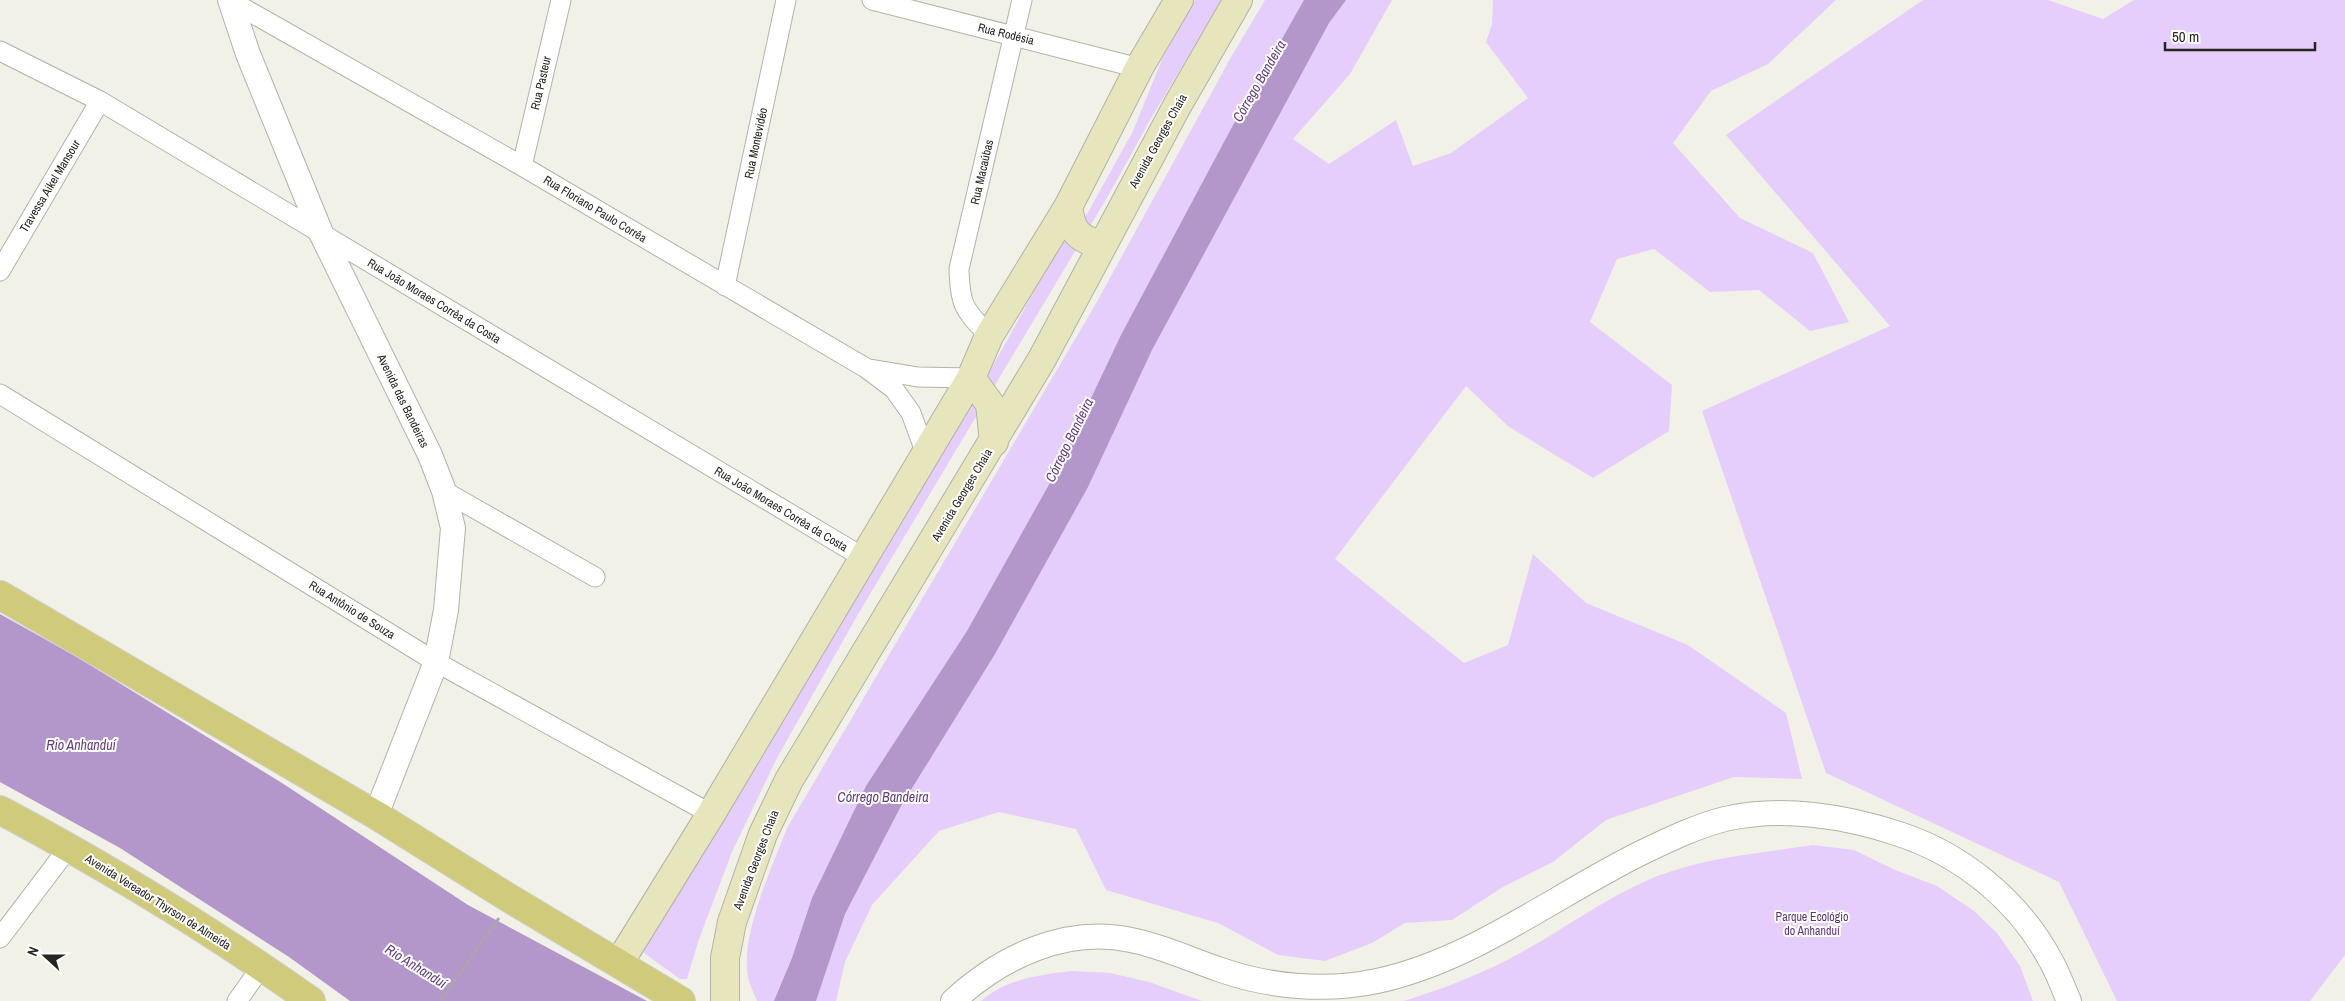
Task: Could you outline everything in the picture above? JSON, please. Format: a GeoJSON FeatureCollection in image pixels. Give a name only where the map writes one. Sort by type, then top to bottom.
{"type":"FeatureCollection","features":[{"type":"Feature","properties":{"kind":"main road"},"geometry":{"type":"LineString","coordinates":[[619,963],[711,814],[926,454],[970,378],[989,336],[1068,207],[1140,68],[1179,0]]}},
{"type":"Feature","properties":{"kind":"main road","name":"Avenida Georges Chaia"},"geometry":{"type":"LineString","coordinates":[[725,1001],[725,958],[732,922],[772,816],[816,734],[994,442],[1042,359],[1102,245],[1238,0]]}},
{"type":"Feature","properties":{"kind":"main road"},"geometry":{"type":"LineString","coordinates":[[1068,207],[1071,224],[1079,236],[1102,245]]}},
{"type":"Feature","properties":{"kind":"main road"},"geometry":{"type":"LineString","coordinates":[[970,378],[990,404],[994,442]]}},
{"type":"Feature","properties":{"kind":"main road"},"geometry":{"type":"LineString","coordinates":[[0,595],[376,815],[681,1001]]}},
{"type":"Feature","properties":{"kind":"main road","name":"Avenida Vereador Thyrson de Almeida"},"geometry":{"type":"LineString","coordinates":[[0,810],[68,847],[262,966],[311,1001]]}},
{"type":"Feature","properties":{"kind":"street","name":"Rua Floriano Paulo Corrêa"},"geometry":{"type":"LineString","coordinates":[[230,0],[522,166],[866,368],[894,389],[911,413],[926,454]]}},
{"type":"Feature","properties":{"kind":"street","name":"Avenida das Bandeiras"},"geometry":{"type":"LineString","coordinates":[[230,0],[248,54],[320,233],[430,455],[444,491],[454,528],[446,610],[436,662],[376,815]]}},
{"type":"Feature","properties":{"kind":"street","name":"Rua Pasteur"},"geometry":{"type":"LineString","coordinates":[[522,166],[561,0]]}},
{"type":"Feature","properties":{"kind":"street","name":"Rua Montevidéo"},"geometry":{"type":"LineString","coordinates":[[725,286],[786,0]]}},
{"type":"Feature","properties":{"kind":"street","name":"Rua Rodésia"},"geometry":{"type":"LineString","coordinates":[[872,0],[1140,68]]}},
{"type":"Feature","properties":{"kind":"street","name":"Rua Macaúbas"},"geometry":{"type":"LineString","coordinates":[[989,336],[967,312],[960,296],[959,269],[1022,0]]}},
{"type":"Feature","properties":{"kind":"street","name":"Rua João Moraes Corrêa da Costa"},"geometry":{"type":"LineString","coordinates":[[0,51],[100,101],[864,558]]}},
{"type":"Feature","properties":{"kind":"street","name":"Travessa Aikel Mansour"},"geometry":{"type":"LineString","coordinates":[[0,271],[100,101]]}},
{"type":"Feature","properties":{"kind":"street"},"geometry":{"type":"LineString","coordinates":[[866,368],[918,377],[970,378]]}},
{"type":"Feature","properties":{"kind":"street","name":"Rua Antônio de Souza"},"geometry":{"type":"LineString","coordinates":[[0,394],[436,662],[711,814]]}},
{"type":"Feature","properties":{"kind":"street"},"geometry":{"type":"LineString","coordinates":[[444,491],[595,577]]}},
{"type":"Feature","properties":{"kind":"street"},"geometry":{"type":"LineString","coordinates":[[953,1001],[983,975],[1015,956],[1048,943],[1089,937],[1129,939],[1168,950],[1225,971],[1275,984],[1328,986],[1376,981],[1443,960],[1500,932],[1626,860],[1682,834],[1726,819],[1773,814],[1824,816],[1871,824],[1911,838],[1954,858],[1988,882],[2024,922],[2051,959],[2069,1001]]}},
{"type":"Feature","properties":{"kind":"street"},"geometry":{"type":"LineString","coordinates":[[0,938],[68,847]]}},
{"type":"Feature","properties":{"kind":"street"},"geometry":{"type":"LineString","coordinates":[[237,1001],[262,966]]}},
{"type":"Feature","properties":{"kind":"path"},"geometry":{"type":"LineString","coordinates":[[440,1001],[501,914]]}},
{"type":"Feature","properties":{"kind":"green space"},"geometry":{"type":"Polygon","coordinates":[[[1195,0],[1222,0],[1153,115],[1108,196],[857,616],[777,758],[732,852],[699,939],[687,979],[680,979],[644,953],[645,945],[989,373],[1058,248],[1087,214],[1133,131],[1163,57],[1195,0]]]}},
{"type":"Feature","properties":{"kind":"green space"},"geometry":{"type":"Polygon","coordinates":[[[1265,0],[1392,0],[1350,74],[1293,139],[1329,164],[1396,120],[1413,166],[1451,153],[1528,98],[1486,42],[1492,24],[1493,0],[1836,0],[1768,64],[1711,91],[1673,143],[1740,218],[1813,253],[1849,322],[1810,331],[1759,290],[1710,292],[1654,249],[1617,259],[1590,322],[1672,385],[1669,431],[1593,478],[1509,427],[1466,386],[1335,559],[1464,663],[1508,645],[1533,554],[1586,603],[1688,645],[1786,713],[1802,779],[1734,777],[1606,820],[1553,862],[1503,887],[1452,920],[1405,923],[1372,943],[1325,961],[1278,955],[1218,923],[1106,890],[1076,829],[999,812],[939,831],[872,905],[845,962],[836,1001],[757,1001],[748,976],[749,941],[766,881],[787,828],[1094,307],[1230,59],[1265,0]]]}},
{"type":"Feature","properties":{"kind":"green space"},"geometry":{"type":"Polygon","coordinates":[[[1923,0],[2048,0],[2103,19],[2134,0],[2345,0],[2345,955],[2310,1001],[2117,1001],[2059,882],[1826,773],[1702,411],[1890,326],[1726,135],[1923,0]]]}},
{"type":"Feature","properties":{"kind":"green space","name":"Parque Ecológio do Anhanduí"},"geometry":{"type":"Polygon","coordinates":[[[1813,845],[1854,850],[1893,869],[1937,886],[1974,911],[1997,933],[2020,966],[2033,1001],[1404,1001],[1456,983],[1495,966],[1524,951],[1610,899],[1666,873],[1728,858],[1813,845]]]}},
{"type":"Feature","properties":{"kind":"green space"},"geometry":{"type":"Polygon","coordinates":[[[1071,971],[1110,973],[1149,982],[1202,1001],[981,1001],[1001,988],[1023,979],[1071,971]]]}},
{"type":"Feature","properties":{"kind":"water","name":"Córrego Bandeira"},"geometry":{"type":"Polygon","coordinates":[[[1304,0],[1346,0],[1329,23],[1152,350],[1088,487],[995,654],[901,806],[845,914],[816,1001],[774,1001],[792,958],[812,898],[866,786],[967,631],[1056,472],[1121,335],[1232,127],[1304,0]]]}},
{"type":"Feature","properties":{"kind":"water","name":"Rio Anhanduí"},"geometry":{"type":"Polygon","coordinates":[[[0,614],[77,657],[282,783],[468,905],[647,1001],[350,1001],[289,957],[120,848],[0,782],[0,614]]]}}]}
